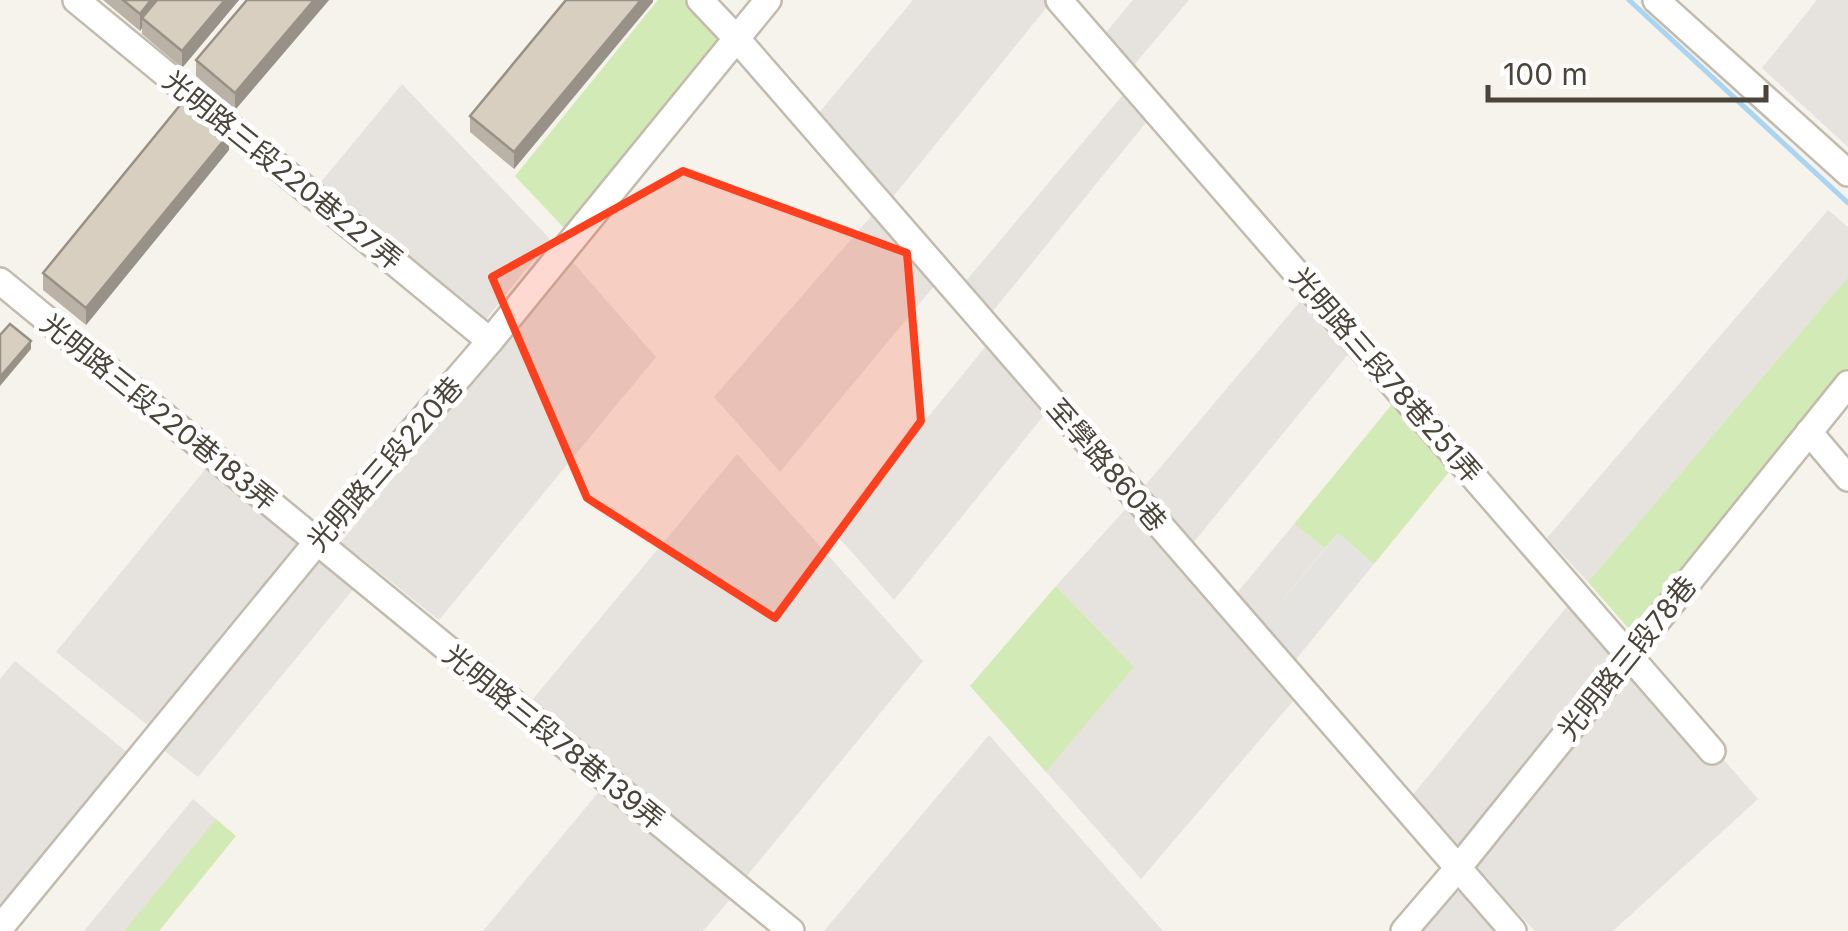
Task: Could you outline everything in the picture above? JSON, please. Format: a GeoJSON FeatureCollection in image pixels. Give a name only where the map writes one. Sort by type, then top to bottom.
{"type":"FeatureCollection","features":[{"type":"Feature","properties":{"kind":"street","name":"光明路三段220巷227弄"},"geometry":{"type":"LineString","coordinates":[[76,0],[490,341]]}},
{"type":"Feature","properties":{"kind":"street","name":"至學路860巷"},"geometry":{"type":"LineString","coordinates":[[700,0],[1513,931]]}},
{"type":"Feature","properties":{"kind":"street","name":"光明路三段220巷"},"geometry":{"type":"LineString","coordinates":[[0,928],[317,542],[490,341],[768,0]]}},
{"type":"Feature","properties":{"kind":"street","name":"光明路三段78巷251弄"},"geometry":{"type":"LineString","coordinates":[[1060,0],[1712,751]]}},
{"type":"Feature","properties":{"kind":"street"},"geometry":{"type":"LineString","coordinates":[[1656,0],[1848,173]]}},
{"type":"Feature","properties":{"kind":"street","name":"光明路三段220巷183弄"},"geometry":{"type":"LineString","coordinates":[[0,281],[317,542]]}},
{"type":"Feature","properties":{"kind":"street","name":"光明路三段78巷"},"geometry":{"type":"LineString","coordinates":[[1404,931],[1848,384]]}},
{"type":"Feature","properties":{"kind":"street"},"geometry":{"type":"LineString","coordinates":[[1810,432],[1848,478]]}},
{"type":"Feature","properties":{"kind":"street","name":"光明路三段78巷139弄"},"geometry":{"type":"LineString","coordinates":[[317,542],[791,931]]}},
{"type":"Feature","properties":{"kind":"highlighted area"},"geometry":{"type":"Polygon","coordinates":[[[683,171],[907,253],[921,421],[775,618],[587,498],[492,277],[683,171]]]}},
{"type":"Feature","properties":{"kind":"shaded area"},"geometry":{"type":"Polygon","coordinates":[[[913,0],[1051,2],[892,198],[819,113],[913,0]]]}},
{"type":"Feature","properties":{"kind":"shaded area"},"geometry":{"type":"Polygon","coordinates":[[[1133,0],[1189,0],[1133,66],[1103,36],[1133,0]]]}},
{"type":"Feature","properties":{"kind":"shaded area"},"geometry":{"type":"Polygon","coordinates":[[[1817,0],[1848,0],[1848,147],[1762,68],[1817,0]]]}},
{"type":"Feature","properties":{"kind":"shaded area"},"geometry":{"type":"Polygon","coordinates":[[[402,84],[550,239],[484,322],[321,182],[402,84]]]}},
{"type":"Feature","properties":{"kind":"shaded area"},"geometry":{"type":"Polygon","coordinates":[[[1127,90],[1152,115],[993,311],[965,282],[1127,90]]]}},
{"type":"Feature","properties":{"kind":"shaded area"},"geometry":{"type":"Polygon","coordinates":[[[1828,210],[1848,227],[1848,277],[1588,582],[1547,538],[1828,210]]]}},
{"type":"Feature","properties":{"kind":"shaded area"},"geometry":{"type":"Polygon","coordinates":[[[874,213],[939,280],[780,472],[714,397],[874,213]]]}},
{"type":"Feature","properties":{"kind":"shaded area"},"geometry":{"type":"Polygon","coordinates":[[[571,260],[656,357],[439,620],[341,542],[571,260]]]}},
{"type":"Feature","properties":{"kind":"shaded area"},"geometry":{"type":"Polygon","coordinates":[[[1308,292],[1354,347],[1193,543],[1143,488],[1308,292]]]}},
{"type":"Feature","properties":{"kind":"shaded area"},"geometry":{"type":"Polygon","coordinates":[[[991,340],[1050,408],[894,600],[834,532],[991,340]]]}},
{"type":"Feature","properties":{"kind":"shaded area"},"geometry":{"type":"Polygon","coordinates":[[[737,454],[923,661],[746,877],[533,699],[737,454]]]}},
{"type":"Feature","properties":{"kind":"shaded area"},"geometry":{"type":"Polygon","coordinates":[[[212,461],[308,538],[155,731],[56,652],[212,461]]]}},
{"type":"Feature","properties":{"kind":"shaded area"},"geometry":{"type":"Polygon","coordinates":[[[1132,502],[1299,694],[1141,879],[1046,772],[1134,667],[1056,586],[1132,502]]]}},
{"type":"Feature","properties":{"kind":"shaded area"},"geometry":{"type":"Polygon","coordinates":[[[1294,524],[1325,548],[1260,628],[1232,599],[1294,524]]]}},
{"type":"Feature","properties":{"kind":"shaded area"},"geometry":{"type":"Polygon","coordinates":[[[1338,533],[1374,564],[1293,663],[1260,628],[1338,533]]]}},
{"type":"Feature","properties":{"kind":"shaded area"},"geometry":{"type":"Polygon","coordinates":[[[325,554],[360,581],[198,777],[162,749],[325,554]]]}},
{"type":"Feature","properties":{"kind":"shaded area"},"geometry":{"type":"Polygon","coordinates":[[[1574,598],[1624,648],[1459,849],[1411,797],[1574,598]]]}},
{"type":"Feature","properties":{"kind":"shaded area"},"geometry":{"type":"Polygon","coordinates":[[[1635,658],[1758,799],[1613,931],[1535,931],[1467,860],[1635,658]]]}},
{"type":"Feature","properties":{"kind":"shaded area"},"geometry":{"type":"Polygon","coordinates":[[[15,661],[133,757],[0,917],[0,679],[15,661]]]}},
{"type":"Feature","properties":{"kind":"shaded area"},"geometry":{"type":"Polygon","coordinates":[[[989,735],[1163,931],[824,931],[989,735]]]}},
{"type":"Feature","properties":{"kind":"shaded area"},"geometry":{"type":"Polygon","coordinates":[[[607,782],[738,890],[703,931],[483,931],[607,782]]]}},
{"type":"Feature","properties":{"kind":"shaded area"},"geometry":{"type":"Polygon","coordinates":[[[193,799],[216,819],[124,931],[84,931],[193,799]]]}},
{"type":"Feature","properties":{"kind":"shaded area"},"geometry":{"type":"Polygon","coordinates":[[[1471,889],[1507,931],[1418,931],[1449,893],[1471,889]]]}},
{"type":"Feature","properties":{"kind":"green space"},"geometry":{"type":"Polygon","coordinates":[[[658,0],[684,0],[724,39],[566,230],[515,176],[658,0]]]}},
{"type":"Feature","properties":{"kind":"green space"},"geometry":{"type":"Polygon","coordinates":[[[1848,277],[1848,371],[1635,636],[1588,582],[1848,277]]]}},
{"type":"Feature","properties":{"kind":"green space"},"geometry":{"type":"Polygon","coordinates":[[[1398,397],[1458,461],[1374,564],[1338,533],[1325,548],[1294,524],[1398,397]]]}},
{"type":"Feature","properties":{"kind":"green space"},"geometry":{"type":"Polygon","coordinates":[[[1056,586],[1134,667],[1046,772],[970,686],[1056,586]]]}},
{"type":"Feature","properties":{"kind":"green space"},"geometry":{"type":"Polygon","coordinates":[[[216,819],[236,836],[159,931],[124,931],[216,819]]]}},
{"type":"Feature","properties":{"kind":"building"},"geometry":{"type":"Polygon","coordinates":[[[123,0],[151,0],[140,14],[123,0]]]}},
{"type":"Feature","properties":{"kind":"building"},"geometry":{"type":"Polygon","coordinates":[[[157,0],[225,0],[182,51],[142,18],[157,0]]]}},
{"type":"Feature","properties":{"kind":"building"},"geometry":{"type":"Polygon","coordinates":[[[247,0],[314,0],[235,93],[196,60],[247,0]]]}},
{"type":"Feature","properties":{"kind":"building"},"geometry":{"type":"Polygon","coordinates":[[[566,0],[641,0],[514,152],[470,116],[566,0]]]}},
{"type":"Feature","properties":{"kind":"building"},"geometry":{"type":"Polygon","coordinates":[[[186,98],[229,134],[86,308],[43,273],[186,98]]]}},
{"type":"Feature","properties":{"kind":"building"},"geometry":{"type":"Polygon","coordinates":[[[10,324],[31,341],[0,377],[0,335],[10,324]]]}},
{"type":"Feature","properties":{"kind":"waterway"},"geometry":{"type":"LineString","coordinates":[[1629,0],[1848,203]]}}]}
